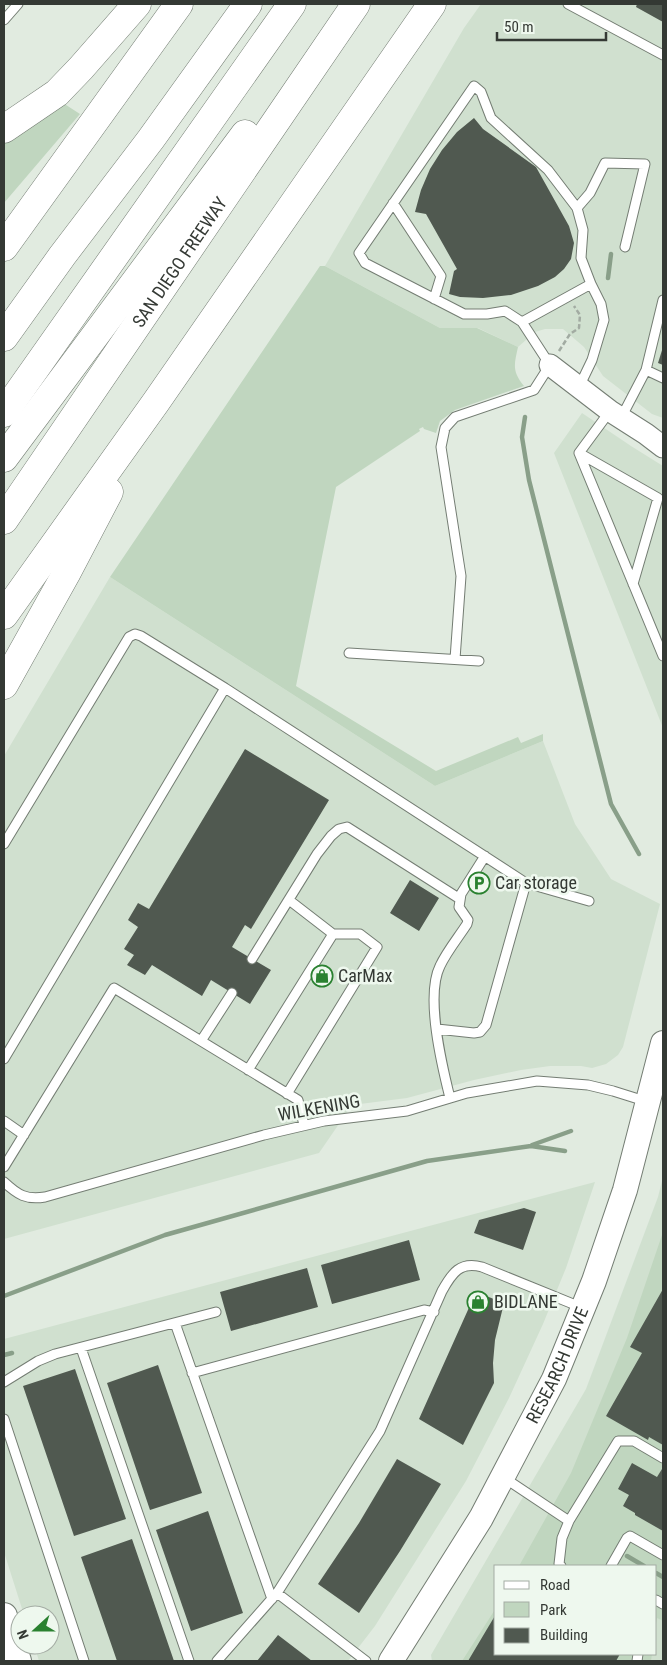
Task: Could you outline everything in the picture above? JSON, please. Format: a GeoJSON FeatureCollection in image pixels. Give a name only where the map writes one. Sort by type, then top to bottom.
{"type":"FeatureCollection","features":[{"type":"Feature","properties":{"kind":"highway"},"geometry":{"type":"LineString","coordinates":[[4,129],[56,93],[81,68],[137,4]]}},
{"type":"Feature","properties":{"kind":"highway"},"geometry":{"type":"LineString","coordinates":[[4,247],[179,4]]}},
{"type":"Feature","properties":{"kind":"highway"},"geometry":{"type":"LineString","coordinates":[[4,336],[151,139],[248,4]]}},
{"type":"Feature","properties":{"kind":"highway"},"geometry":{"type":"LineString","coordinates":[[4,383],[277,4]]}},
{"type":"Feature","properties":{"kind":"highway"},"geometry":{"type":"LineString","coordinates":[[4,413],[292,4]]}},
{"type":"Feature","properties":{"kind":"highway"},"geometry":{"type":"LineString","coordinates":[[4,458],[343,4]]}},
{"type":"Feature","properties":{"kind":"highway","name":"SAN DIEGO FREEWAY"},"geometry":{"type":"LineString","coordinates":[[4,520],[356,4]]}},
{"type":"Feature","properties":{"kind":"highway"},"geometry":{"type":"LineString","coordinates":[[4,615],[156,402],[432,4]]}},
{"type":"Feature","properties":{"kind":"highway"},"geometry":{"type":"LineString","coordinates":[[4,685],[66,574],[156,402]]}},
{"type":"Feature","properties":{"kind":"main road","name":"RESEARCH DRIVE"},"geometry":{"type":"LineString","coordinates":[[391,1661],[481,1518],[554,1379],[583,1308],[625,1190],[663,1043]]}},
{"type":"Feature","properties":{"kind":"main road"},"geometry":{"type":"LineString","coordinates":[[4,1616],[18,1661]]}},
{"type":"Feature","properties":{"kind":"street"},"geometry":{"type":"LineString","coordinates":[[550,365],[616,415],[655,435],[663,448]]}},
{"type":"Feature","properties":{"kind":"lane"},"geometry":{"type":"LineString","coordinates":[[4,20],[18,4]]}},
{"type":"Feature","properties":{"kind":"lane"},"geometry":{"type":"LineString","coordinates":[[568,4],[663,55]]}},
{"type":"Feature","properties":{"kind":"lane"},"geometry":{"type":"LineString","coordinates":[[455,660],[461,576],[441,447],[445,428],[455,417],[534,390],[550,365],[522,322],[505,310],[487,314],[464,314],[365,263],[359,253],[474,86],[481,92],[491,118],[548,170],[577,208],[583,230],[581,258],[601,304],[604,320],[592,360],[579,387]]}},
{"type":"Feature","properties":{"kind":"lane"},"geometry":{"type":"LineString","coordinates":[[577,208],[590,193],[605,163],[645,164],[625,247]]}},
{"type":"Feature","properties":{"kind":"lane"},"geometry":{"type":"LineString","coordinates":[[393,203],[441,276],[434,299]]}},
{"type":"Feature","properties":{"kind":"lane"},"geometry":{"type":"LineString","coordinates":[[522,322],[591,284]]}},
{"type":"Feature","properties":{"kind":"lane"},"geometry":{"type":"LineString","coordinates":[[579,453],[616,415],[646,370],[663,300]]}},
{"type":"Feature","properties":{"kind":"lane"},"geometry":{"type":"LineString","coordinates":[[646,370],[663,378]]}},
{"type":"Feature","properties":{"kind":"lane"},"geometry":{"type":"LineString","coordinates":[[579,453],[661,499],[633,584]]}},
{"type":"Feature","properties":{"kind":"lane"},"geometry":{"type":"LineString","coordinates":[[579,453],[663,656]]}},
{"type":"Feature","properties":{"kind":"lane"},"geometry":{"type":"LineString","coordinates":[[4,844],[128,637],[135,634],[225,688],[526,883],[590,901]]}},
{"type":"Feature","properties":{"kind":"lane"},"geometry":{"type":"LineString","coordinates":[[349,653],[479,661]]}},
{"type":"Feature","properties":{"kind":"lane"},"geometry":{"type":"LineString","coordinates":[[4,1059],[225,688]]}},
{"type":"Feature","properties":{"kind":"lane"},"geometry":{"type":"LineString","coordinates":[[252,959],[317,854],[331,836],[344,827],[347,827],[460,899]]}},
{"type":"Feature","properties":{"kind":"lane"},"geometry":{"type":"LineString","coordinates":[[450,1098],[439,1056],[434,982],[440,966],[467,924],[468,920],[460,910],[461,894],[485,856]]}},
{"type":"Feature","properties":{"kind":"lane"},"geometry":{"type":"LineString","coordinates":[[437,1029],[474,1033],[480,1032],[486,1025],[526,883]]}},
{"type":"Feature","properties":{"kind":"lane"},"geometry":{"type":"LineString","coordinates":[[288,1094],[376,947],[360,934],[333,934],[289,900]]}},
{"type":"Feature","properties":{"kind":"lane"},"geometry":{"type":"LineString","coordinates":[[248,1070],[333,934]]}},
{"type":"Feature","properties":{"kind":"lane"},"geometry":{"type":"LineString","coordinates":[[4,1167],[114,988],[298,1100],[304,1126]]}},
{"type":"Feature","properties":{"kind":"lane"},"geometry":{"type":"LineString","coordinates":[[201,1041],[232,993]]}},
{"type":"Feature","properties":{"kind":"lane","name":"WILKENING"},"geometry":{"type":"LineString","coordinates":[[4,1182],[13,1190],[31,1199],[45,1197],[264,1135],[324,1121],[407,1111],[467,1093],[537,1082],[588,1085],[648,1102]]}},
{"type":"Feature","properties":{"kind":"lane"},"geometry":{"type":"LineString","coordinates":[[4,1121],[24,1135]]}},
{"type":"Feature","properties":{"kind":"lane"},"geometry":{"type":"LineString","coordinates":[[217,1661],[274,1596],[380,1431],[450,1276],[456,1270],[475,1265],[583,1308]]}},
{"type":"Feature","properties":{"kind":"lane"},"geometry":{"type":"LineString","coordinates":[[192,1374],[424,1310],[434,1312]]}},
{"type":"Feature","properties":{"kind":"lane"},"geometry":{"type":"LineString","coordinates":[[4,1382],[38,1361],[216,1312]]}},
{"type":"Feature","properties":{"kind":"lane"},"geometry":{"type":"LineString","coordinates":[[174,1323],[274,1596],[366,1661]]}},
{"type":"Feature","properties":{"kind":"lane"},"geometry":{"type":"LineString","coordinates":[[81,1348],[189,1661]]}},
{"type":"Feature","properties":{"kind":"lane"},"geometry":{"type":"LineString","coordinates":[[4,1419],[84,1661]]}},
{"type":"Feature","properties":{"kind":"lane"},"geometry":{"type":"LineString","coordinates":[[560,1565],[562,1538],[569,1521],[618,1441],[634,1441],[663,1458]]}},
{"type":"Feature","properties":{"kind":"lane"},"geometry":{"type":"LineString","coordinates":[[502,1477],[569,1521]]}},
{"type":"Feature","properties":{"kind":"lane"},"geometry":{"type":"LineString","coordinates":[[613,1565],[630,1536],[663,1555]]}},
{"type":"Feature","properties":{"kind":"path"},"geometry":{"type":"LineString","coordinates":[[550,365],[570,334],[579,328],[580,315],[569,295]]}},
{"type":"Feature","properties":{"kind":"shaded area"},"geometry":{"type":"Polygon","coordinates":[[[481,4],[663,4],[663,418],[652,414],[603,376],[584,347],[563,329],[545,329],[535,332],[518,347],[478,328],[440,328],[325,266],[464,28],[481,4]]]}},
{"type":"Feature","properties":{"kind":"shaded area"},"geometry":{"type":"Polygon","coordinates":[[[582,413],[663,466],[663,728],[554,453],[582,413]]]}},
{"type":"Feature","properties":{"kind":"shaded area","name":"CarMax"},"geometry":{"type":"Polygon","coordinates":[[[110,577],[435,786],[543,741],[575,824],[611,879],[660,904],[623,1047],[618,1055],[606,1064],[592,1068],[550,1066],[521,1070],[407,1098],[352,1105],[319,1153],[4,1239],[4,756],[110,577]]]}},
{"type":"Feature","properties":{"kind":"shaded area"},"geometry":{"type":"Polygon","coordinates":[[[663,1177],[663,1541],[598,1565],[494,1565],[494,1655],[657,1655],[657,1618],[663,1621],[663,1661],[432,1661],[431,1655],[586,1389],[658,1197],[663,1177]]]}},
{"type":"Feature","properties":{"kind":"shaded area"},"geometry":{"type":"Polygon","coordinates":[[[595,1182],[566,1268],[509,1398],[466,1481],[375,1626],[348,1661],[39,1661],[37,1655],[60,1655],[60,1605],[21,1605],[4,1552],[4,1339],[595,1182]]]}},
{"type":"Feature","properties":{"kind":"green space"},"geometry":{"type":"Polygon","coordinates":[[[63,103],[80,114],[4,203],[4,144],[63,103]]]}},
{"type":"Feature","properties":{"kind":"green space"},"geometry":{"type":"Polygon","coordinates":[[[320,266],[325,266],[440,328],[477,328],[518,347],[515,368],[517,376],[524,386],[455,410],[440,421],[436,433],[423,427],[419,429],[420,431],[336,487],[296,686],[436,771],[518,737],[521,743],[543,734],[543,741],[435,786],[110,577],[320,266]]]}},
{"type":"Feature","properties":{"kind":"green space"},"geometry":{"type":"Polygon","coordinates":[[[663,1232],[663,1621],[657,1618],[657,1565],[520,1565],[571,1473],[627,1338],[663,1232]]]}},
{"type":"Feature","properties":{"kind":"green space"},"geometry":{"type":"Polygon","coordinates":[[[494,1611],[494,1655],[652,1655],[651,1661],[462,1661],[494,1611]]]}},
{"type":"Feature","properties":{"kind":"building"},"geometry":{"type":"Polygon","coordinates":[[[637,4],[663,4],[663,22],[636,7],[637,4]]]}},
{"type":"Feature","properties":{"kind":"building"},"geometry":{"type":"Polygon","coordinates":[[[474,118],[483,129],[536,167],[569,226],[574,243],[571,259],[555,277],[538,286],[511,295],[483,298],[460,297],[449,294],[454,271],[457,269],[426,214],[415,212],[421,190],[430,169],[442,150],[457,132],[474,118]]]}},
{"type":"Feature","properties":{"kind":"building"},"geometry":{"type":"Polygon","coordinates":[[[663,347],[663,365],[658,363],[663,347]]]}},
{"type":"Feature","properties":{"kind":"building"},"geometry":{"type":"Polygon","coordinates":[[[245,749],[329,800],[251,929],[245,925],[232,947],[271,970],[250,1004],[211,980],[202,996],[152,965],[145,975],[127,965],[134,955],[124,949],[138,927],[128,920],[138,903],[149,909],[245,749]]]}},
{"type":"Feature","properties":{"kind":"building"},"geometry":{"type":"Polygon","coordinates":[[[410,880],[439,898],[419,931],[390,913],[410,880]]]}},
{"type":"Feature","properties":{"kind":"building"},"geometry":{"type":"Polygon","coordinates":[[[524,1208],[536,1212],[523,1250],[474,1233],[479,1220],[524,1208]]]}},
{"type":"Feature","properties":{"kind":"building"},"geometry":{"type":"Polygon","coordinates":[[[409,1240],[420,1280],[332,1304],[321,1265],[409,1240]]]}},
{"type":"Feature","properties":{"kind":"building"},"geometry":{"type":"Polygon","coordinates":[[[307,1268],[318,1307],[231,1331],[220,1292],[307,1268]]]}},
{"type":"Feature","properties":{"kind":"building"},"geometry":{"type":"Polygon","coordinates":[[[663,1289],[663,1445],[649,1437],[648,1440],[606,1416],[642,1353],[630,1347],[663,1289]]]}},
{"type":"Feature","properties":{"kind":"building"},"geometry":{"type":"Polygon","coordinates":[[[476,1292],[504,1303],[495,1340],[494,1383],[463,1445],[419,1419],[476,1292]]]}},
{"type":"Feature","properties":{"kind":"building"},"geometry":{"type":"Polygon","coordinates":[[[158,1365],[202,1493],[150,1510],[107,1383],[158,1365]]]}},
{"type":"Feature","properties":{"kind":"building"},"geometry":{"type":"Polygon","coordinates":[[[75,1369],[126,1519],[74,1536],[23,1386],[75,1369]]]}},
{"type":"Feature","properties":{"kind":"building"},"geometry":{"type":"Polygon","coordinates":[[[397,1459],[441,1484],[359,1613],[318,1584],[359,1523],[397,1459]]]}},
{"type":"Feature","properties":{"kind":"building"},"geometry":{"type":"Polygon","coordinates":[[[632,1463],[657,1477],[663,1469],[663,1531],[623,1506],[629,1495],[618,1489],[632,1463]]]}},
{"type":"Feature","properties":{"kind":"building"},"geometry":{"type":"Polygon","coordinates":[[[208,1511],[243,1613],[191,1631],[156,1530],[208,1511]]]}},
{"type":"Feature","properties":{"kind":"building"},"geometry":{"type":"Polygon","coordinates":[[[132,1539],[174,1661],[117,1661],[81,1557],[132,1539]]]}},
{"type":"Feature","properties":{"kind":"building"},"geometry":{"type":"Polygon","coordinates":[[[494,1617],[494,1655],[619,1655],[616,1661],[468,1661],[494,1617]]]}},
{"type":"Feature","properties":{"kind":"building"},"geometry":{"type":"Polygon","coordinates":[[[278,1635],[312,1661],[257,1661],[278,1635]]]}},
{"type":"Feature","properties":{"kind":"waterway"},"geometry":{"type":"LineString","coordinates":[[608,278],[611,254]]}},
{"type":"Feature","properties":{"kind":"waterway"},"geometry":{"type":"LineString","coordinates":[[525,417],[522,437],[529,480],[611,804],[639,854]]}},
{"type":"Feature","properties":{"kind":"waterway"},"geometry":{"type":"LineString","coordinates":[[532,1145],[571,1131]]}},
{"type":"Feature","properties":{"kind":"waterway"},"geometry":{"type":"LineString","coordinates":[[4,1296],[165,1235],[427,1161],[531,1146],[565,1151]]}},
{"type":"Feature","properties":{"kind":"waterway"},"geometry":{"type":"LineString","coordinates":[[4,1355],[12,1353]]}},
{"type":"Feature","properties":{"kind":"waterway"},"geometry":{"type":"LineString","coordinates":[[627,1556],[642,1565]]}},
{"type":"Feature","properties":{"kind":"waterway"},"geometry":{"type":"LineString","coordinates":[[657,1574],[663,1577]]}},
{"type":"Feature","properties":{"kind":"place","name":"Car storage"},"geometry":{"type":"Point","coordinates":[479,883]}},
{"type":"Feature","properties":{"kind":"place","name":"CarMax"},"geometry":{"type":"Point","coordinates":[322,976]}},
{"type":"Feature","properties":{"kind":"place","name":"BIDLANE"},"geometry":{"type":"Point","coordinates":[478,1302]}}]}
